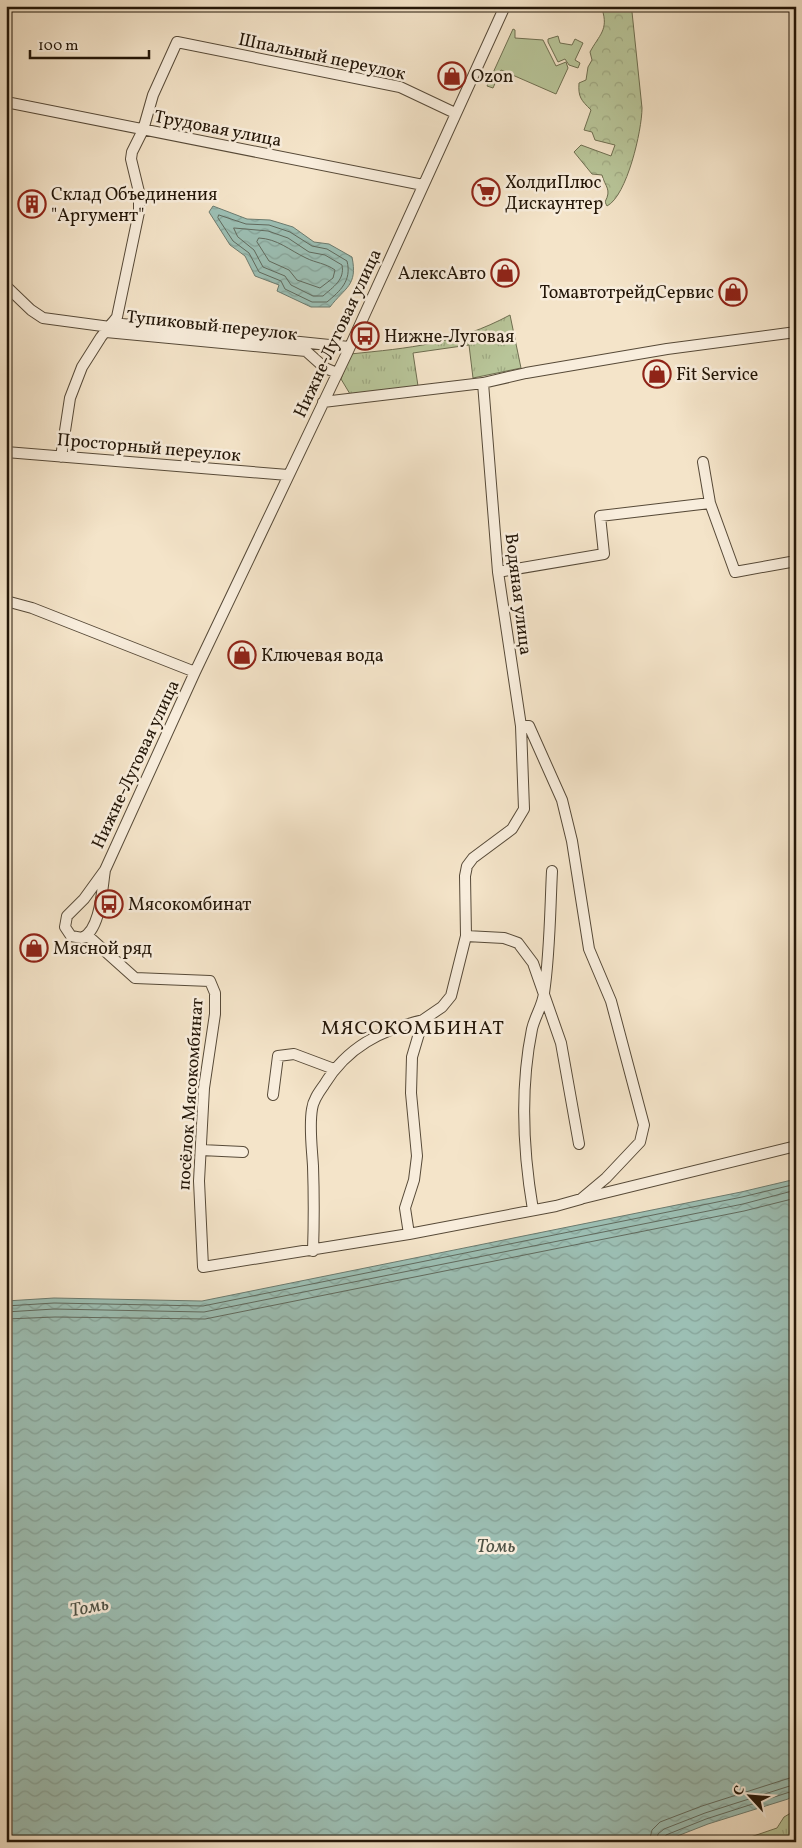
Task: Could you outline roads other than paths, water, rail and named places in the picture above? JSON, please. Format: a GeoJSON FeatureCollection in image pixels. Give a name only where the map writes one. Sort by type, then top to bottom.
{"type":"FeatureCollection","features":[{"type":"Feature","properties":{"kind":"street","name":"Нижне-Луговая улица"},"geometry":{"type":"LineString","coordinates":[[105,870],[195,672],[337,373],[505,6]]}},
{"type":"Feature","properties":{"kind":"street","name":"Шпальный переулок"},"geometry":{"type":"LineString","coordinates":[[178,42],[400,87],[455,113]]}},
{"type":"Feature","properties":{"kind":"street","name":"Тупиковый переулок"},"geometry":{"type":"LineString","coordinates":[[61,457],[70,398],[82,366],[116,317],[122,296],[139,212],[139,192],[131,159],[154,95],[178,42]]}},
{"type":"Feature","properties":{"kind":"street","name":"Трудовая улица"},"geometry":{"type":"LineString","coordinates":[[6,102],[423,185]]}},
{"type":"Feature","properties":{"kind":"street"},"geometry":{"type":"LineString","coordinates":[[6,286],[31,310],[43,318],[109,327]]}},
{"type":"Feature","properties":{"kind":"street","name":"Тупиковый переулок"},"geometry":{"type":"LineString","coordinates":[[109,327],[349,347]]}},
{"type":"Feature","properties":{"kind":"street","name":"Тупиковый переулок"},"geometry":{"type":"LineString","coordinates":[[109,327],[306,351],[325,368],[337,373]]}},
{"type":"Feature","properties":{"kind":"street"},"geometry":{"type":"LineString","coordinates":[[323,402],[483,382],[667,349],[796,332]]}},
{"type":"Feature","properties":{"kind":"street","name":"Водяная улица"},"geometry":{"type":"LineString","coordinates":[[466,936],[465,876],[467,866],[473,858],[512,829],[524,809],[520,726],[498,572],[483,382]]}},
{"type":"Feature","properties":{"kind":"street","name":"Просторный переулок"},"geometry":{"type":"LineString","coordinates":[[6,452],[288,475]]}},
{"type":"Feature","properties":{"kind":"street"},"geometry":{"type":"LineString","coordinates":[[703,462],[710,503],[735,572],[796,561]]}},
{"type":"Feature","properties":{"kind":"street"},"geometry":{"type":"LineString","coordinates":[[498,572],[604,554],[600,516],[710,503]]}},
{"type":"Feature","properties":{"kind":"street","name":"Нижне-Луговая улица"},"geometry":{"type":"LineString","coordinates":[[6,601],[32,608],[195,672]]}},
{"type":"Feature","properties":{"kind":"street","name":"посёлок Мясокомбинат"},"geometry":{"type":"LineString","coordinates":[[87,936],[135,978],[210,981],[215,993],[215,1014],[204,1088],[199,1182],[203,1267],[313,1251],[409,1234],[556,1206],[581,1199],[606,1178],[640,1142],[644,1125],[611,1001],[589,949],[572,841],[562,800],[529,726],[520,726]]}},
{"type":"Feature","properties":{"kind":"street"},"geometry":{"type":"LineString","coordinates":[[105,870],[97,917],[87,936],[76,938],[71,936],[65,927],[65,921],[105,870]]}},
{"type":"Feature","properties":{"kind":"street"},"geometry":{"type":"LineString","coordinates":[[533,1210],[528,1176],[525,1131],[526,1074],[532,1027],[544,994],[552,871]]}},
{"type":"Feature","properties":{"kind":"street"},"geometry":{"type":"LineString","coordinates":[[313,1251],[315,1204],[311,1110],[334,1069],[376,1036],[394,1027],[423,1020],[442,1008],[451,996],[466,936],[504,938],[518,943],[533,963],[561,1043],[580,1144]]}},
{"type":"Feature","properties":{"kind":"street"},"geometry":{"type":"LineString","coordinates":[[409,1234],[405,1208],[414,1180],[417,1156],[411,1093],[412,1057],[423,1020]]}},
{"type":"Feature","properties":{"kind":"street"},"geometry":{"type":"LineString","coordinates":[[273,1095],[278,1056],[294,1054],[334,1069]]}},
{"type":"Feature","properties":{"kind":"street"},"geometry":{"type":"LineString","coordinates":[[581,1199],[796,1146]]}},
{"type":"Feature","properties":{"kind":"street"},"geometry":{"type":"LineString","coordinates":[[201,1150],[243,1152]]}},
{"type":"Feature","properties":{"kind":"water"},"geometry":{"type":"Polygon","coordinates":[[[213,206],[247,219],[270,220],[293,227],[314,242],[329,244],[352,257],[352,280],[330,307],[311,307],[277,291],[279,285],[255,276],[245,256],[230,245],[209,212],[213,206]]]}},
{"type":"Feature","properties":{"kind":"water","name":"Томь"},"geometry":{"type":"Polygon","coordinates":[[[796,1179],[796,1794],[788,1799],[708,1824],[662,1842],[6,1842],[6,1301],[54,1298],[202,1301],[741,1192],[796,1179]]]}},
{"type":"Feature","properties":{"kind":"place","name":"Ozon"},"geometry":{"type":"Point","coordinates":[452,76]}},
{"type":"Feature","properties":{"kind":"place","name":"ХолдиПлюс Дискаунтер"},"geometry":{"type":"Point","coordinates":[486,192]}},
{"type":"Feature","properties":{"kind":"place","name":"Склад Объединения \"Аргумент\""},"geometry":{"type":"Point","coordinates":[32,204]}},
{"type":"Feature","properties":{"kind":"place","name":"АлексАвто"},"geometry":{"type":"Point","coordinates":[505,273]}},
{"type":"Feature","properties":{"kind":"place","name":"ТомавтотрейдСервис"},"geometry":{"type":"Point","coordinates":[733,292]}},
{"type":"Feature","properties":{"kind":"place","name":"Нижне-Луговая"},"geometry":{"type":"Point","coordinates":[365,336]}},
{"type":"Feature","properties":{"kind":"place","name":"Fit Service"},"geometry":{"type":"Point","coordinates":[657,374]}},
{"type":"Feature","properties":{"kind":"place","name":"Ключевая вода"},"geometry":{"type":"Point","coordinates":[242,655]}},
{"type":"Feature","properties":{"kind":"place","name":"Мясокомбинат"},"geometry":{"type":"Point","coordinates":[109,904]}},
{"type":"Feature","properties":{"kind":"place","name":"Мясной ряд"},"geometry":{"type":"Point","coordinates":[34,948]}},
{"type":"Feature","properties":{"kind":"district","name":"МЯСОКОМБИНАТ"},"geometry":{"type":"Point","coordinates":[413,1027]}}]}
